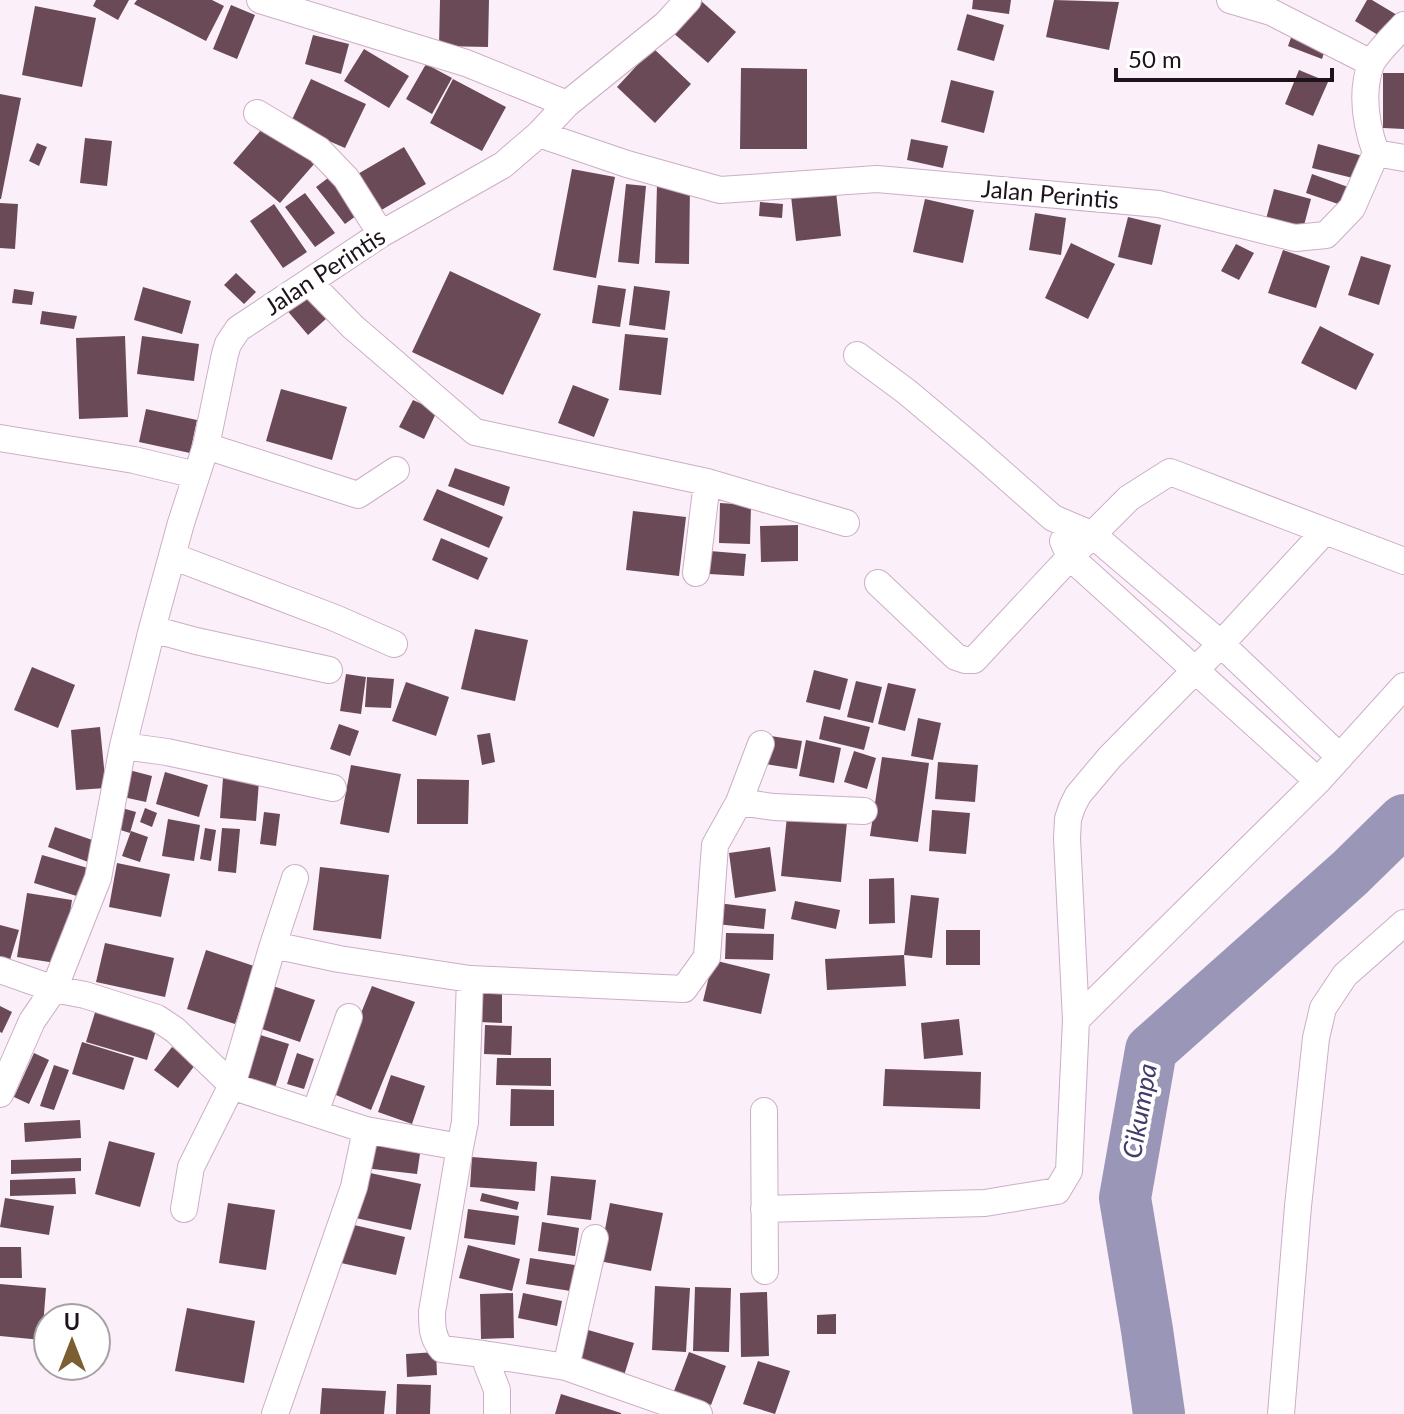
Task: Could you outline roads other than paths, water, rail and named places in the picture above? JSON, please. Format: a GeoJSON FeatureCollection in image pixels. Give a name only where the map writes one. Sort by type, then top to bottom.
{"type":"FeatureCollection","features":[{"type":"Feature","properties":{"kind":"street"},"geometry":{"type":"LineString","coordinates":[[260,0],[466,63],[567,104]]}},
{"type":"Feature","properties":{"kind":"street","name":"Jalan Perintis"},"geometry":{"type":"LineString","coordinates":[[0,1094],[32,1021],[54,989],[98,878],[123,746],[172,556],[206,446],[228,344],[238,329],[381,234],[503,165],[567,104],[666,24],[688,0]]}},
{"type":"Feature","properties":{"kind":"street"},"geometry":{"type":"LineString","coordinates":[[1230,0],[1271,12],[1371,63]]}},
{"type":"Feature","properties":{"kind":"street"},"geometry":{"type":"LineString","coordinates":[[1404,25],[1371,63],[1365,97],[1367,125],[1376,153],[1404,158]]}},
{"type":"Feature","properties":{"kind":"street"},"geometry":{"type":"LineString","coordinates":[[257,113],[319,150],[346,178],[381,234]]}},
{"type":"Feature","properties":{"kind":"street","name":"Jalan Perintis"},"geometry":{"type":"LineString","coordinates":[[539,134],[627,164],[720,190],[877,179],[1159,204],[1295,238],[1326,235],[1352,208],[1376,153]]}},
{"type":"Feature","properties":{"kind":"street"},"geometry":{"type":"LineString","coordinates":[[309,282],[353,327],[475,432],[707,482],[846,523]]}},
{"type":"Feature","properties":{"kind":"street"},"geometry":{"type":"LineString","coordinates":[[857,355],[930,412],[1053,518],[1093,535],[1221,644],[1340,757]]}},
{"type":"Feature","properties":{"kind":"street"},"geometry":{"type":"LineString","coordinates":[[0,438],[134,460],[196,475]]}},
{"type":"Feature","properties":{"kind":"street"},"geometry":{"type":"LineString","coordinates":[[206,446],[358,495],[396,470]]}},
{"type":"Feature","properties":{"kind":"street"},"geometry":{"type":"LineString","coordinates":[[878,583],[956,657],[970,660],[978,657],[1129,498],[1170,472],[1404,561]]}},
{"type":"Feature","properties":{"kind":"street"},"geometry":{"type":"LineString","coordinates":[[696,573],[707,482]]}},
{"type":"Feature","properties":{"kind":"street"},"geometry":{"type":"LineString","coordinates":[[1053,518],[1070,557],[1318,781]]}},
{"type":"Feature","properties":{"kind":"street"},"geometry":{"type":"LineString","coordinates":[[764,1209],[985,1203],[1057,1191],[1069,1171],[1076,1020],[1067,838],[1072,807],[1078,795],[1110,757],[1221,644],[1324,532]]}},
{"type":"Feature","properties":{"kind":"street"},"geometry":{"type":"LineString","coordinates":[[172,556],[335,618],[394,644]]}},
{"type":"Feature","properties":{"kind":"street"},"geometry":{"type":"LineString","coordinates":[[152,629],[329,670]]}},
{"type":"Feature","properties":{"kind":"street"},"geometry":{"type":"LineString","coordinates":[[1076,1020],[1318,781],[1404,686]]}},
{"type":"Feature","properties":{"kind":"street"},"geometry":{"type":"LineString","coordinates":[[273,945],[339,959],[470,979],[684,989],[707,957],[715,845],[739,802],[761,744]]}},
{"type":"Feature","properties":{"kind":"street"},"geometry":{"type":"LineString","coordinates":[[123,746],[167,752],[333,788]]}},
{"type":"Feature","properties":{"kind":"street"},"geometry":{"type":"LineString","coordinates":[[739,802],[774,807],[864,811]]}},
{"type":"Feature","properties":{"kind":"street"},"geometry":{"type":"LineString","coordinates":[[184,1209],[191,1167],[232,1085],[295,878]]}},
{"type":"Feature","properties":{"kind":"street"},"geometry":{"type":"LineString","coordinates":[[1281,1414],[1298,1206],[1316,1038],[1323,1008],[1345,975],[1404,923]]}},
{"type":"Feature","properties":{"kind":"street"},"geometry":{"type":"LineString","coordinates":[[0,970],[157,1018],[175,1030],[232,1085],[366,1130],[460,1147]]}},
{"type":"Feature","properties":{"kind":"street"},"geometry":{"type":"LineString","coordinates":[[470,979],[465,1122],[432,1312],[436,1342],[442,1349],[566,1367],[699,1414]]}},
{"type":"Feature","properties":{"kind":"street"},"geometry":{"type":"LineString","coordinates":[[315,1113],[349,1017]]}},
{"type":"Feature","properties":{"kind":"street"},"geometry":{"type":"LineString","coordinates":[[764,1111],[765,1271]]}},
{"type":"Feature","properties":{"kind":"street"},"geometry":{"type":"LineString","coordinates":[[275,1414],[354,1187],[366,1130]]}},
{"type":"Feature","properties":{"kind":"street"},"geometry":{"type":"LineString","coordinates":[[566,1367],[595,1238]]}},
{"type":"Feature","properties":{"kind":"street"},"geometry":{"type":"LineString","coordinates":[[483,1354],[497,1390],[497,1414]]}},
{"type":"Feature","properties":{"kind":"waterway","name":"Cikumpa"},"geometry":{"type":"LineString","coordinates":[[1159,1414],[1125,1198],[1151,1050],[1350,873],[1404,820]]}}]}
